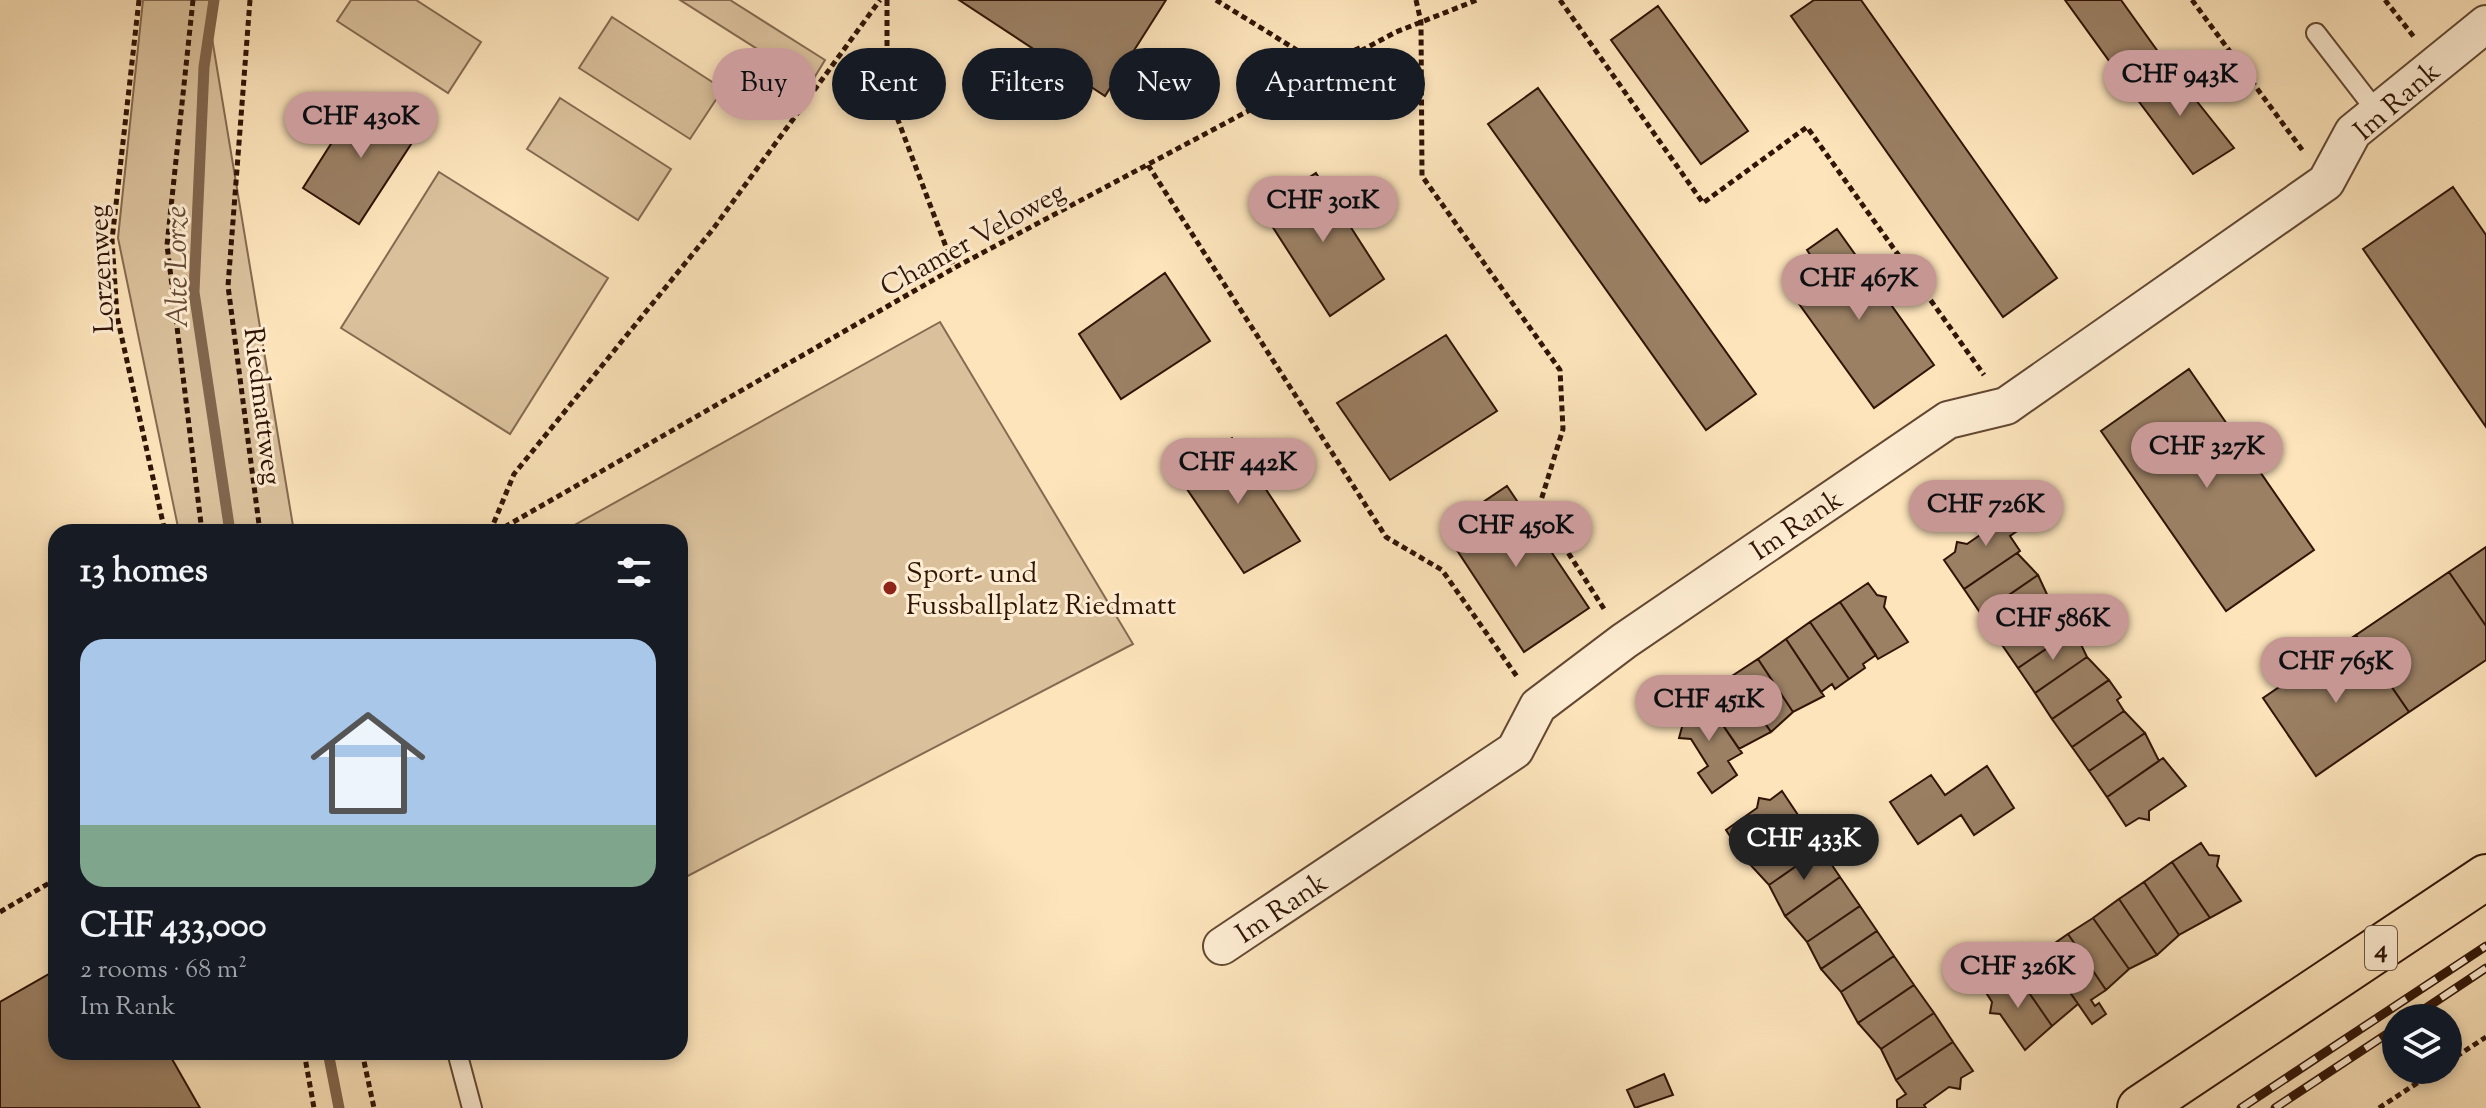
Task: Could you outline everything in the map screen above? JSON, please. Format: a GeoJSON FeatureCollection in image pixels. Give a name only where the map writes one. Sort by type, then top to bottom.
{"type":"FeatureCollection","features":[{"type":"Feature","properties":{"kind":"main road","name":"4"},"geometry":{"type":"LineString","coordinates":[[2140,1108],[2486,877]]}},
{"type":"Feature","properties":{"kind":"street","name":"Im Rank"},"geometry":{"type":"LineString","coordinates":[[1222,946],[1515,750],[1538,706],[1624,641],[1948,420],[2006,406],[2326,182],[2353,132],[2486,24]]}},
{"type":"Feature","properties":{"kind":"lane"},"geometry":{"type":"LineString","coordinates":[[2316,33],[2377,112]]}},
{"type":"Feature","properties":{"kind":"lane"},"geometry":{"type":"LineString","coordinates":[[459,1060],[472,1108]]}},
{"type":"Feature","properties":{"kind":"path","name":"Lorzenweg"},"geometry":{"type":"LineString","coordinates":[[139,0],[112,240],[117,316],[163,524]]}},
{"type":"Feature","properties":{"kind":"path"},"geometry":{"type":"LineString","coordinates":[[193,0],[167,245],[201,524]]}},
{"type":"Feature","properties":{"kind":"path","name":"Riedmattweg"},"geometry":{"type":"LineString","coordinates":[[250,0],[228,286],[259,524]]}},
{"type":"Feature","properties":{"kind":"path"},"geometry":{"type":"LineString","coordinates":[[496,524],[514,474],[713,229],[880,0]]}},
{"type":"Feature","properties":{"kind":"path"},"geometry":{"type":"LineString","coordinates":[[887,0],[887,91],[954,268]]}},
{"type":"Feature","properties":{"kind":"path"},"geometry":{"type":"LineString","coordinates":[[1216,0],[1321,65],[1396,32]]}},
{"type":"Feature","properties":{"kind":"path"},"geometry":{"type":"LineString","coordinates":[[1416,0],[1421,22],[1422,176],[1560,370],[1563,429],[1539,507],[1624,641]]}},
{"type":"Feature","properties":{"kind":"path","name":"Chamer Veloweg"},"geometry":{"type":"LineString","coordinates":[[507,524],[954,268],[1396,32],[1477,0]]}},
{"type":"Feature","properties":{"kind":"path"},"geometry":{"type":"LineString","coordinates":[[1560,0],[1703,203],[1807,127],[2006,406]]}},
{"type":"Feature","properties":{"kind":"path"},"geometry":{"type":"LineString","coordinates":[[2192,0],[2326,182]]}},
{"type":"Feature","properties":{"kind":"path"},"geometry":{"type":"LineString","coordinates":[[2385,0],[2435,65]]}},
{"type":"Feature","properties":{"kind":"path"},"geometry":{"type":"LineString","coordinates":[[1148,165],[1386,537],[1442,570],[1538,706]]}},
{"type":"Feature","properties":{"kind":"path"},"geometry":{"type":"LineString","coordinates":[[0,912],[48,884]]}},
{"type":"Feature","properties":{"kind":"path"},"geometry":{"type":"LineString","coordinates":[[2462,1053],[2486,1037]]}},
{"type":"Feature","properties":{"kind":"path"},"geometry":{"type":"LineString","coordinates":[[305,1060],[314,1108]]}},
{"type":"Feature","properties":{"kind":"path"},"geometry":{"type":"LineString","coordinates":[[364,1060],[374,1108]]}},
{"type":"Feature","properties":{"kind":"path"},"geometry":{"type":"LineString","coordinates":[[2379,1108],[2416,1084]]}},
{"type":"Feature","properties":{"kind":"shaded area"},"geometry":{"type":"Polygon","coordinates":[[[143,0],[210,0],[208,14],[293,524],[177,524],[118,238],[143,0]]]}},
{"type":"Feature","properties":{"kind":"shaded area"},"geometry":{"type":"Polygon","coordinates":[[[351,0],[416,0],[481,42],[448,93],[337,21],[351,0]]]}},
{"type":"Feature","properties":{"kind":"shaded area"},"geometry":{"type":"Polygon","coordinates":[[[680,0],[730,0],[806,48],[756,48],[680,0]]]}},
{"type":"Feature","properties":{"kind":"shaded area"},"geometry":{"type":"Polygon","coordinates":[[[612,17],[712,82],[712,106],[690,139],[579,68],[612,17]]]}},
{"type":"Feature","properties":{"kind":"shaded area"},"geometry":{"type":"Polygon","coordinates":[[[816,54],[825,60],[816,75],[816,54]]]}},
{"type":"Feature","properties":{"kind":"shaded area"},"geometry":{"type":"Polygon","coordinates":[[[560,98],[671,169],[638,220],[527,149],[560,98]]]}},
{"type":"Feature","properties":{"kind":"shaded area"},"geometry":{"type":"Polygon","coordinates":[[[439,172],[608,278],[510,434],[341,328],[439,172]]]}},
{"type":"Feature","properties":{"kind":"shaded area","name":"Sport- und Fussballplatz Riedmatt"},"geometry":{"type":"Polygon","coordinates":[[[940,322],[1133,644],[688,876],[688,524],[576,524],[940,322]]]}},
{"type":"Feature","properties":{"kind":"building"},"geometry":{"type":"Polygon","coordinates":[[[959,0],[1166,0],[1136,48],[1109,48],[1109,90],[1105,96],[1093,88],[1093,48],[1032,48],[959,0]]]}},
{"type":"Feature","properties":{"kind":"building"},"geometry":{"type":"Polygon","coordinates":[[[1814,0],[1861,0],[2057,278],[2003,317],[1791,16],[1814,0]]]}},
{"type":"Feature","properties":{"kind":"building"},"geometry":{"type":"Polygon","coordinates":[[[2065,0],[2121,0],[2164,60],[2128,87],[2065,0]]]}},
{"type":"Feature","properties":{"kind":"building"},"geometry":{"type":"Polygon","coordinates":[[[1658,6],[1748,131],[1701,164],[1611,40],[1658,6]]]}},
{"type":"Feature","properties":{"kind":"building"},"geometry":{"type":"Polygon","coordinates":[[[2164,60],[2234,148],[2193,174],[2128,87],[2164,60]]]}},
{"type":"Feature","properties":{"kind":"building"},"geometry":{"type":"Polygon","coordinates":[[[1538,88],[1756,394],[1706,430],[1488,124],[1538,88]]]}},
{"type":"Feature","properties":{"kind":"building"},"geometry":{"type":"Polygon","coordinates":[[[362,95],[419,132],[359,224],[303,188],[362,95]]]}},
{"type":"Feature","properties":{"kind":"building"},"geometry":{"type":"Polygon","coordinates":[[[1316,173],[1384,279],[1330,316],[1261,209],[1316,173]]]}},
{"type":"Feature","properties":{"kind":"building"},"geometry":{"type":"Polygon","coordinates":[[[2453,187],[2486,235],[2486,427],[2363,249],[2453,187]]]}},
{"type":"Feature","properties":{"kind":"building"},"geometry":{"type":"Polygon","coordinates":[[[1837,229],[1934,365],[1874,408],[1789,290],[1819,268],[1807,250],[1837,229]]]}},
{"type":"Feature","properties":{"kind":"building"},"geometry":{"type":"Polygon","coordinates":[[[1165,273],[1210,341],[1121,399],[1079,334],[1165,273]]]}},
{"type":"Feature","properties":{"kind":"building"},"geometry":{"type":"Polygon","coordinates":[[[1446,335],[1497,411],[1390,480],[1337,403],[1446,335]]]}},
{"type":"Feature","properties":{"kind":"building"},"geometry":{"type":"Polygon","coordinates":[[[2189,369],[2314,550],[2226,611],[2101,431],[2189,369]]]}},
{"type":"Feature","properties":{"kind":"building"},"geometry":{"type":"Polygon","coordinates":[[[1232,438],[1300,541],[1244,573],[1176,473],[1232,438]]]}},
{"type":"Feature","properties":{"kind":"building"},"geometry":{"type":"Polygon","coordinates":[[[1507,486],[1589,608],[1524,652],[1443,529],[1507,486]]]}},
{"type":"Feature","properties":{"kind":"building"},"geometry":{"type":"Polygon","coordinates":[[[1964,492],[1970,502],[1946,518],[1940,509],[1964,492]]]}},
{"type":"Feature","properties":{"kind":"building"},"geometry":{"type":"Polygon","coordinates":[[[2005,502],[2023,527],[2010,536],[2020,551],[1964,589],[1944,560],[1955,552],[1957,542],[1967,544],[1993,526],[1986,515],[2005,502]]]}},
{"type":"Feature","properties":{"kind":"building"},"geometry":{"type":"Polygon","coordinates":[[[2486,547],[2486,626],[2449,572],[2486,547]]]}},
{"type":"Feature","properties":{"kind":"building"},"geometry":{"type":"Polygon","coordinates":[[[2017,553],[2038,575],[1981,614],[1964,589],[2017,553]]]}},
{"type":"Feature","properties":{"kind":"building"},"geometry":{"type":"Polygon","coordinates":[[[2449,572],[2486,626],[2486,660],[2409,712],[2356,635],[2449,572]]]}},
{"type":"Feature","properties":{"kind":"building"},"geometry":{"type":"Polygon","coordinates":[[[2038,575],[2051,603],[1998,639],[1981,614],[2038,575]]]}},
{"type":"Feature","properties":{"kind":"building"},"geometry":{"type":"Polygon","coordinates":[[[1868,583],[1877,595],[1886,597],[1884,607],[1908,642],[1878,659],[1840,602],[1868,583]]]}},
{"type":"Feature","properties":{"kind":"building"},"geometry":{"type":"Polygon","coordinates":[[[1840,602],[1876,655],[1863,664],[1865,668],[1849,679],[1810,622],[1840,602]]]}},
{"type":"Feature","properties":{"kind":"building"},"geometry":{"type":"Polygon","coordinates":[[[2051,603],[2074,630],[2018,668],[1998,639],[2051,603]]]}},
{"type":"Feature","properties":{"kind":"building"},"geometry":{"type":"Polygon","coordinates":[[[1810,622],[1849,679],[1835,689],[1832,684],[1821,692],[1786,639],[1810,622]]]}},
{"type":"Feature","properties":{"kind":"building"},"geometry":{"type":"Polygon","coordinates":[[[2074,630],[2087,657],[2035,693],[2018,668],[2074,630]]]}},
{"type":"Feature","properties":{"kind":"building"},"geometry":{"type":"Polygon","coordinates":[[[2356,635],[2409,712],[2316,776],[2263,698],[2356,635]]]}},
{"type":"Feature","properties":{"kind":"building"},"geometry":{"type":"Polygon","coordinates":[[[1786,639],[1824,696],[1793,712],[1758,659],[1786,639]]]}},
{"type":"Feature","properties":{"kind":"building"},"geometry":{"type":"Polygon","coordinates":[[[2087,657],[2109,680],[2052,719],[2035,693],[2087,657]]]}},
{"type":"Feature","properties":{"kind":"building"},"geometry":{"type":"Polygon","coordinates":[[[1758,659],[1793,712],[1771,732],[1732,676],[1758,659]]]}},
{"type":"Feature","properties":{"kind":"building"},"geometry":{"type":"Polygon","coordinates":[[[1732,676],[1771,732],[1739,749],[1703,696],[1732,676]]]}},
{"type":"Feature","properties":{"kind":"building"},"geometry":{"type":"Polygon","coordinates":[[[2109,680],[2121,697],[2117,700],[2124,711],[2072,747],[2052,719],[2109,680]]]}},
{"type":"Feature","properties":{"kind":"building"},"geometry":{"type":"Polygon","coordinates":[[[1703,696],[1742,753],[1728,761],[1737,775],[1712,793],[1698,773],[1708,766],[1691,739],[1679,738],[1682,727],[1674,716],[1703,696]]]}},
{"type":"Feature","properties":{"kind":"building"},"geometry":{"type":"Polygon","coordinates":[[[2124,711],[2145,733],[2089,771],[2072,747],[2124,711]]]}},
{"type":"Feature","properties":{"kind":"building"},"geometry":{"type":"Polygon","coordinates":[[[2145,733],[2159,761],[2107,797],[2089,771],[2145,733]]]}},
{"type":"Feature","properties":{"kind":"building"},"geometry":{"type":"Polygon","coordinates":[[[2163,758],[2186,786],[2149,811],[2149,820],[2139,818],[2126,826],[2107,797],[2163,758]]]}},
{"type":"Feature","properties":{"kind":"building"},"geometry":{"type":"Polygon","coordinates":[[[1987,766],[2014,808],[1974,835],[1961,815],[1918,844],[1890,802],[1931,775],[1945,795],[1987,766]]]}},
{"type":"Feature","properties":{"kind":"building"},"geometry":{"type":"Polygon","coordinates":[[[1782,791],[1802,821],[1745,859],[1726,830],[1757,808],[1759,798],[1770,800],[1782,791]]]}},
{"type":"Feature","properties":{"kind":"building"},"geometry":{"type":"Polygon","coordinates":[[[1802,821],[1821,849],[1769,885],[1745,859],[1802,821]]]}},
{"type":"Feature","properties":{"kind":"building"},"geometry":{"type":"Polygon","coordinates":[[[2201,843],[2209,855],[2219,856],[2217,866],[2241,901],[2210,918],[2172,862],[2201,843]]]}},
{"type":"Feature","properties":{"kind":"building"},"geometry":{"type":"Polygon","coordinates":[[[1821,849],[1840,877],[1785,916],[1769,885],[1821,849]]]}},
{"type":"Feature","properties":{"kind":"building"},"geometry":{"type":"Polygon","coordinates":[[[2172,862],[2210,918],[2179,935],[2144,882],[2172,862]]]}},
{"type":"Feature","properties":{"kind":"building"},"geometry":{"type":"Polygon","coordinates":[[[1840,877],[1860,906],[1807,942],[1785,916],[1840,877]]]}},
{"type":"Feature","properties":{"kind":"building"},"geometry":{"type":"Polygon","coordinates":[[[2144,882],[2179,935],[2157,955],[2119,899],[2144,882]]]}},
{"type":"Feature","properties":{"kind":"building"},"geometry":{"type":"Polygon","coordinates":[[[2119,899],[2157,955],[2129,969],[2093,918],[2119,899]]]}},
{"type":"Feature","properties":{"kind":"building"},"geometry":{"type":"Polygon","coordinates":[[[1860,906],[1877,931],[1821,969],[1807,942],[1860,906]]]}},
{"type":"Feature","properties":{"kind":"building"},"geometry":{"type":"Polygon","coordinates":[[[2093,918],[2129,969],[2106,990],[2068,934],[2093,918]]]}},
{"type":"Feature","properties":{"kind":"building"},"geometry":{"type":"Polygon","coordinates":[[[1877,931],[1894,956],[1841,992],[1821,969],[1877,931]]]}},
{"type":"Feature","properties":{"kind":"building"},"geometry":{"type":"Polygon","coordinates":[[[2068,934],[2106,990],[2091,1000],[2095,1006],[2099,1003],[2106,1014],[2092,1024],[2042,952],[2068,934]]]}},
{"type":"Feature","properties":{"kind":"building"},"geometry":{"type":"Polygon","coordinates":[[[2042,952],[2078,1004],[2052,1026],[2014,971],[2042,952]]]}},
{"type":"Feature","properties":{"kind":"building"},"geometry":{"type":"Polygon","coordinates":[[[1894,956],[1914,985],[1858,1023],[1841,992],[1894,956]]]}},
{"type":"Feature","properties":{"kind":"building"},"geometry":{"type":"Polygon","coordinates":[[[2014,971],[2052,1026],[2025,1050],[2000,1014],[1990,1013],[1992,1002],[1985,991],[2014,971]]]}},
{"type":"Feature","properties":{"kind":"building"},"geometry":{"type":"Polygon","coordinates":[[[48,975],[48,1060],[173,1060],[200,1108],[0,1108],[0,1002],[48,975]]]}},
{"type":"Feature","properties":{"kind":"building"},"geometry":{"type":"Polygon","coordinates":[[[1914,985],[1934,1013],[1881,1049],[1858,1023],[1914,985]]]}},
{"type":"Feature","properties":{"kind":"building"},"geometry":{"type":"Polygon","coordinates":[[[1934,1013],[1953,1042],[1896,1080],[1881,1049],[1934,1013]]]}},
{"type":"Feature","properties":{"kind":"building"},"geometry":{"type":"Polygon","coordinates":[[[1953,1042],[1973,1071],[1961,1078],[1960,1089],[1949,1087],[1924,1105],[1926,1108],[1897,1108],[1897,1100],[1906,1094],[1896,1080],[1953,1042]]]}},
{"type":"Feature","properties":{"kind":"building"},"geometry":{"type":"Polygon","coordinates":[[[1664,1074],[1673,1095],[1635,1108],[1627,1090],[1664,1074]]]}},
{"type":"Feature","properties":{"kind":"waterway","name":"Alte Lorze"},"geometry":{"type":"LineString","coordinates":[[214,0],[204,67],[194,292],[229,524]]}},
{"type":"Feature","properties":{"kind":"waterway","name":"Alte Lorze"},"geometry":{"type":"LineString","coordinates":[[330,1060],[339,1108]]}},
{"type":"Feature","properties":{"kind":"railway"},"geometry":{"type":"LineString","coordinates":[[2241,1108],[2486,946]]}},
{"type":"Feature","properties":{"kind":"railway"},"geometry":{"type":"LineString","coordinates":[[2432,1004],[2486,968]]}},
{"type":"Feature","properties":{"kind":"railway"},"geometry":{"type":"LineString","coordinates":[[2275,1108],[2382,1037]]}},
{"type":"Feature","properties":{"kind":"place","name":"Sport- und Fussballplatz Riedmatt"},"geometry":{"type":"Point","coordinates":[890,588]}}]}
